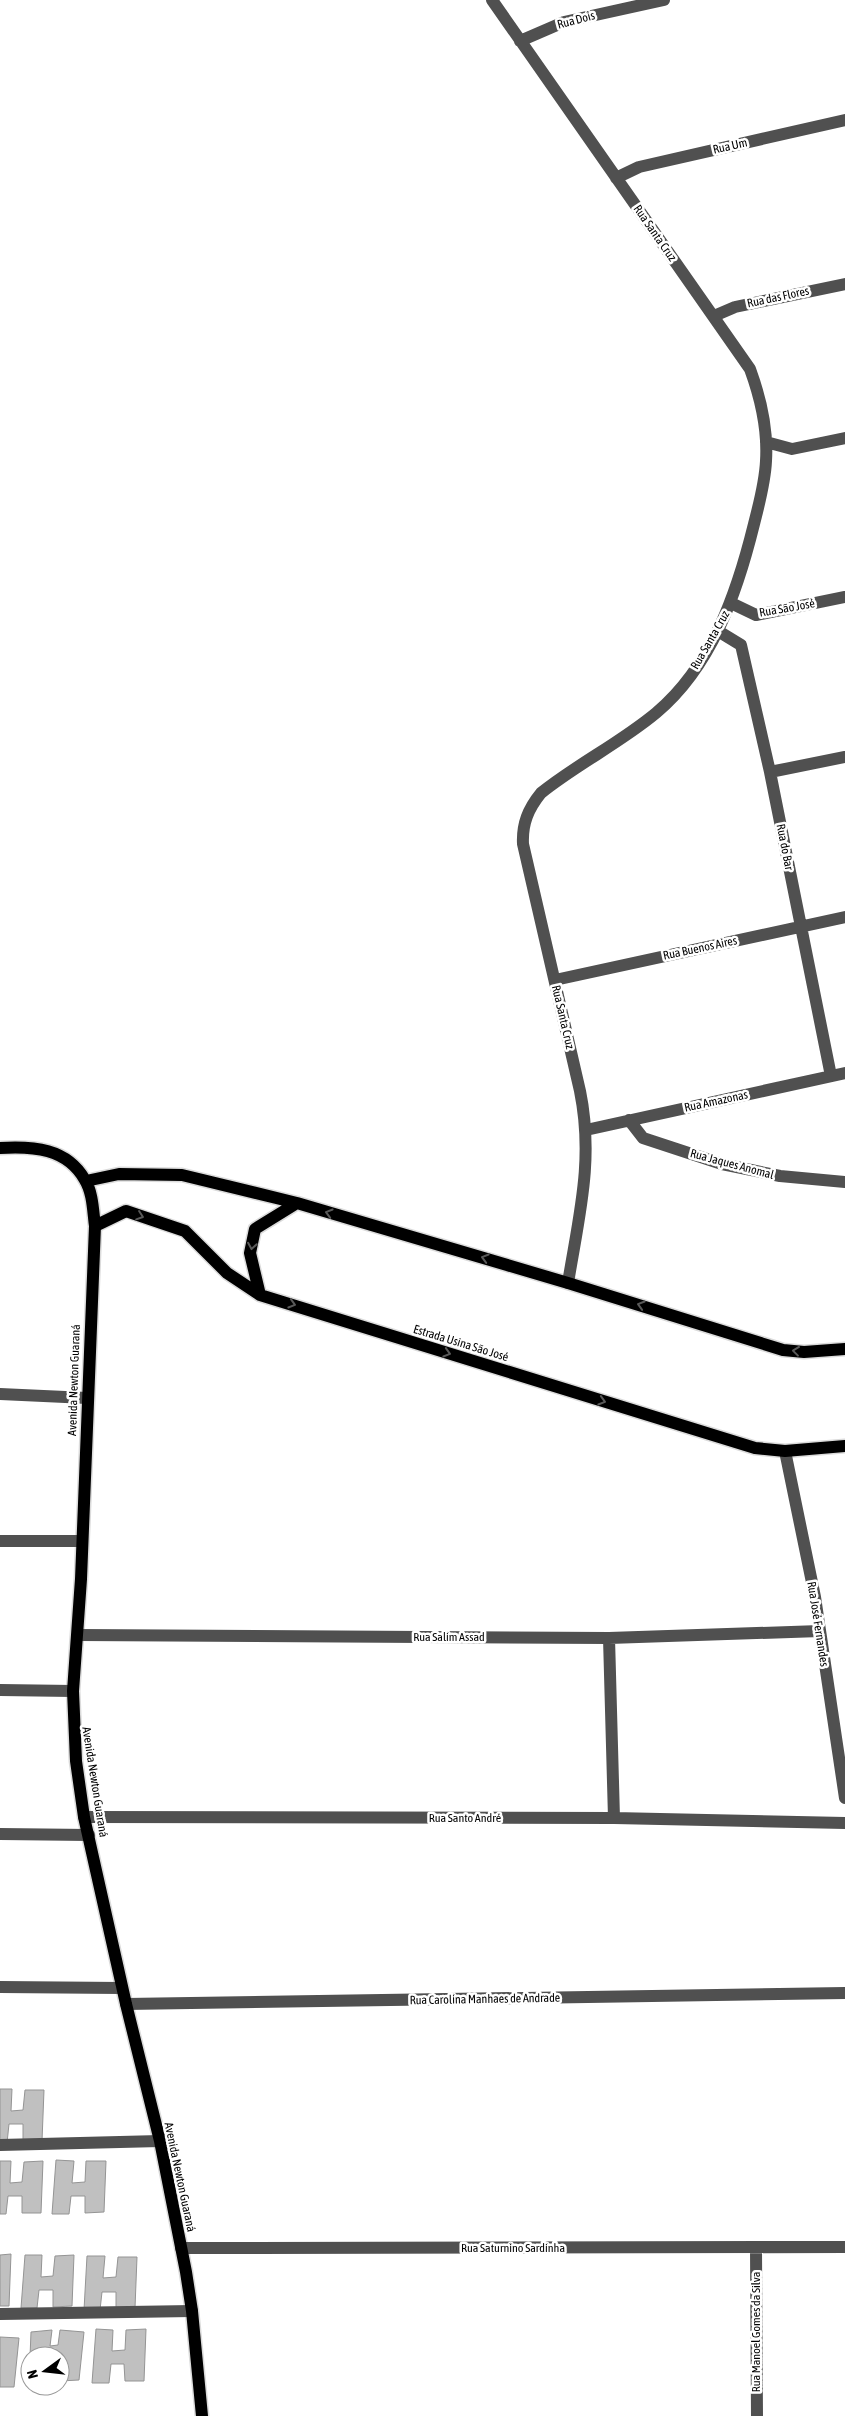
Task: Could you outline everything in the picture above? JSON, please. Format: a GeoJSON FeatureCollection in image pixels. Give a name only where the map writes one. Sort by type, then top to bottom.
{"type":"FeatureCollection","features":[{"type":"Feature","properties":{"kind":"main road","name":"Avenida Newton Guaraná"},"geometry":{"type":"LineString","coordinates":[[0,1148],[38,1148],[59,1154],[73,1164],[86,1181],[95,1226],[78,1635],[73,1690],[76,1761],[84,1817],[122,1988],[160,2141],[181,2248],[192,2311],[202,2416]]}},
{"type":"Feature","properties":{"kind":"main road"},"geometry":{"type":"LineString","coordinates":[[86,1181],[119,1174],[182,1175],[297,1203],[568,1283],[783,1350],[804,1352],[845,1349]]}},
{"type":"Feature","properties":{"kind":"main road"},"geometry":{"type":"LineString","coordinates":[[260,1295],[250,1253],[255,1229],[297,1203]]}},
{"type":"Feature","properties":{"kind":"main road","name":"Estrada Usina São José"},"geometry":{"type":"LineString","coordinates":[[95,1226],[126,1211],[185,1231],[227,1273],[260,1295],[755,1448],[785,1451],[845,1446]]}},
{"type":"Feature","properties":{"kind":"street","name":"Rua Santa Cruz"},"geometry":{"type":"LineString","coordinates":[[492,0],[750,369],[762,405],[766,442],[765,480],[742,574],[718,631],[688,677],[656,713],[550,786],[533,802],[524,823],[523,844],[580,1091],[586,1130],[586,1175],[568,1283]]}},
{"type":"Feature","properties":{"kind":"street","name":"Rua Dois"},"geometry":{"type":"LineString","coordinates":[[520,41],[564,22],[664,0]]}},
{"type":"Feature","properties":{"kind":"street","name":"Rua Um"},"geometry":{"type":"LineString","coordinates":[[616,178],[639,167],[845,120]]}},
{"type":"Feature","properties":{"kind":"street","name":"Rua das Flores"},"geometry":{"type":"LineString","coordinates":[[714,316],[735,307],[845,284]]}},
{"type":"Feature","properties":{"kind":"street"},"geometry":{"type":"LineString","coordinates":[[766,442],[792,448],[845,438]]}},
{"type":"Feature","properties":{"kind":"street","name":"Rua São José"},"geometry":{"type":"LineString","coordinates":[[731,603],[756,615],[845,597]]}},
{"type":"Feature","properties":{"kind":"street","name":"Rua do Bar"},"geometry":{"type":"LineString","coordinates":[[718,631],[741,645],[770,772],[831,1076]]}},
{"type":"Feature","properties":{"kind":"street"},"geometry":{"type":"LineString","coordinates":[[770,772],[845,757]]}},
{"type":"Feature","properties":{"kind":"street","name":"Rua Buenos Aires"},"geometry":{"type":"LineString","coordinates":[[555,980],[845,917]]}},
{"type":"Feature","properties":{"kind":"street","name":"Rua Amazonas"},"geometry":{"type":"LineString","coordinates":[[586,1130],[845,1073]]}},
{"type":"Feature","properties":{"kind":"street","name":"Rua Jaques Anomal"},"geometry":{"type":"LineString","coordinates":[[629,1120],[643,1138],[722,1164],[780,1176],[845,1182]]}},
{"type":"Feature","properties":{"kind":"street"},"geometry":{"type":"LineString","coordinates":[[0,1394],[87,1398]]}},
{"type":"Feature","properties":{"kind":"street","name":"Rua José Fernandes"},"geometry":{"type":"LineString","coordinates":[[785,1451],[820,1631],[845,1798]]}},
{"type":"Feature","properties":{"kind":"street"},"geometry":{"type":"LineString","coordinates":[[0,1540],[82,1541]]}},
{"type":"Feature","properties":{"kind":"street","name":"Rua Salim Assad"},"geometry":{"type":"LineString","coordinates":[[78,1635],[609,1638],[820,1631]]}},
{"type":"Feature","properties":{"kind":"street"},"geometry":{"type":"LineString","coordinates":[[609,1638],[614,1818]]}},
{"type":"Feature","properties":{"kind":"street"},"geometry":{"type":"LineString","coordinates":[[0,1690],[73,1690]]}},
{"type":"Feature","properties":{"kind":"street","name":"Rua Santo André"},"geometry":{"type":"LineString","coordinates":[[84,1817],[614,1818],[845,1823]]}},
{"type":"Feature","properties":{"kind":"street"},"geometry":{"type":"LineString","coordinates":[[0,1834],[89,1835]]}},
{"type":"Feature","properties":{"kind":"street"},"geometry":{"type":"LineString","coordinates":[[0,1987],[122,1988]]}},
{"type":"Feature","properties":{"kind":"street","name":"Rua Carolina Manhaes de Andrade"},"geometry":{"type":"LineString","coordinates":[[126,2004],[845,1993]]}},
{"type":"Feature","properties":{"kind":"street"},"geometry":{"type":"LineString","coordinates":[[0,2145],[160,2141]]}},
{"type":"Feature","properties":{"kind":"street","name":"Rua Saturnino Sardinha"},"geometry":{"type":"LineString","coordinates":[[181,2248],[845,2247]]}},
{"type":"Feature","properties":{"kind":"street","name":"Rua Manoel Gomes da Silva"},"geometry":{"type":"LineString","coordinates":[[756,2248],[756,2416]]}},
{"type":"Feature","properties":{"kind":"street"},"geometry":{"type":"LineString","coordinates":[[0,2314],[192,2311]]}},
{"type":"Feature","properties":{"kind":"building"},"geometry":{"type":"Polygon","coordinates":[[[0,2089],[12,2089],[11,2111],[23,2110],[25,2090],[44,2090],[42,2141],[23,2141],[23,2124],[9,2124],[7,2143],[0,2143],[0,2089]]]}},
{"type":"Feature","properties":{"kind":"building"},"geometry":{"type":"Polygon","coordinates":[[[56,2160],[74,2161],[72,2183],[85,2182],[86,2161],[106,2161],[104,2212],[85,2213],[85,2196],[71,2196],[69,2214],[52,2214],[56,2160]]]}},
{"type":"Feature","properties":{"kind":"building"},"geometry":{"type":"Polygon","coordinates":[[[0,2161],[11,2161],[10,2183],[22,2182],[24,2162],[43,2161],[41,2213],[22,2213],[22,2196],[8,2196],[6,2214],[0,2214],[0,2161]]]}},
{"type":"Feature","properties":{"kind":"building"},"geometry":{"type":"Polygon","coordinates":[[[11,2254],[9,2306],[0,2306],[0,2255],[11,2254]]]}},
{"type":"Feature","properties":{"kind":"building"},"geometry":{"type":"Polygon","coordinates":[[[25,2255],[42,2255],[41,2277],[53,2276],[55,2256],[74,2255],[72,2306],[53,2307],[53,2290],[39,2290],[37,2308],[21,2308],[25,2255]]]}},
{"type":"Feature","properties":{"kind":"building"},"geometry":{"type":"Polygon","coordinates":[[[87,2256],[105,2256],[103,2278],[116,2277],[118,2257],[137,2257],[135,2308],[116,2308],[116,2292],[102,2292],[100,2310],[84,2310],[87,2256]]]}},
{"type":"Feature","properties":{"kind":"building"},"geometry":{"type":"Polygon","coordinates":[[[96,2329],[113,2330],[112,2351],[125,2350],[126,2330],[146,2329],[144,2381],[125,2381],[124,2364],[111,2364],[109,2383],[92,2383],[96,2329]]]}},
{"type":"Feature","properties":{"kind":"building"},"geometry":{"type":"Polygon","coordinates":[[[52,2330],[50,2346],[30,2346],[31,2332],[52,2330]]]}},
{"type":"Feature","properties":{"kind":"building"},"geometry":{"type":"Polygon","coordinates":[[[60,2330],[84,2332],[79,2380],[70,2380],[70,2346],[50,2346],[58,2345],[60,2330]]]}},
{"type":"Feature","properties":{"kind":"building"},"geometry":{"type":"Polygon","coordinates":[[[0,2337],[19,2338],[14,2387],[0,2387],[0,2337]]]}}]}
